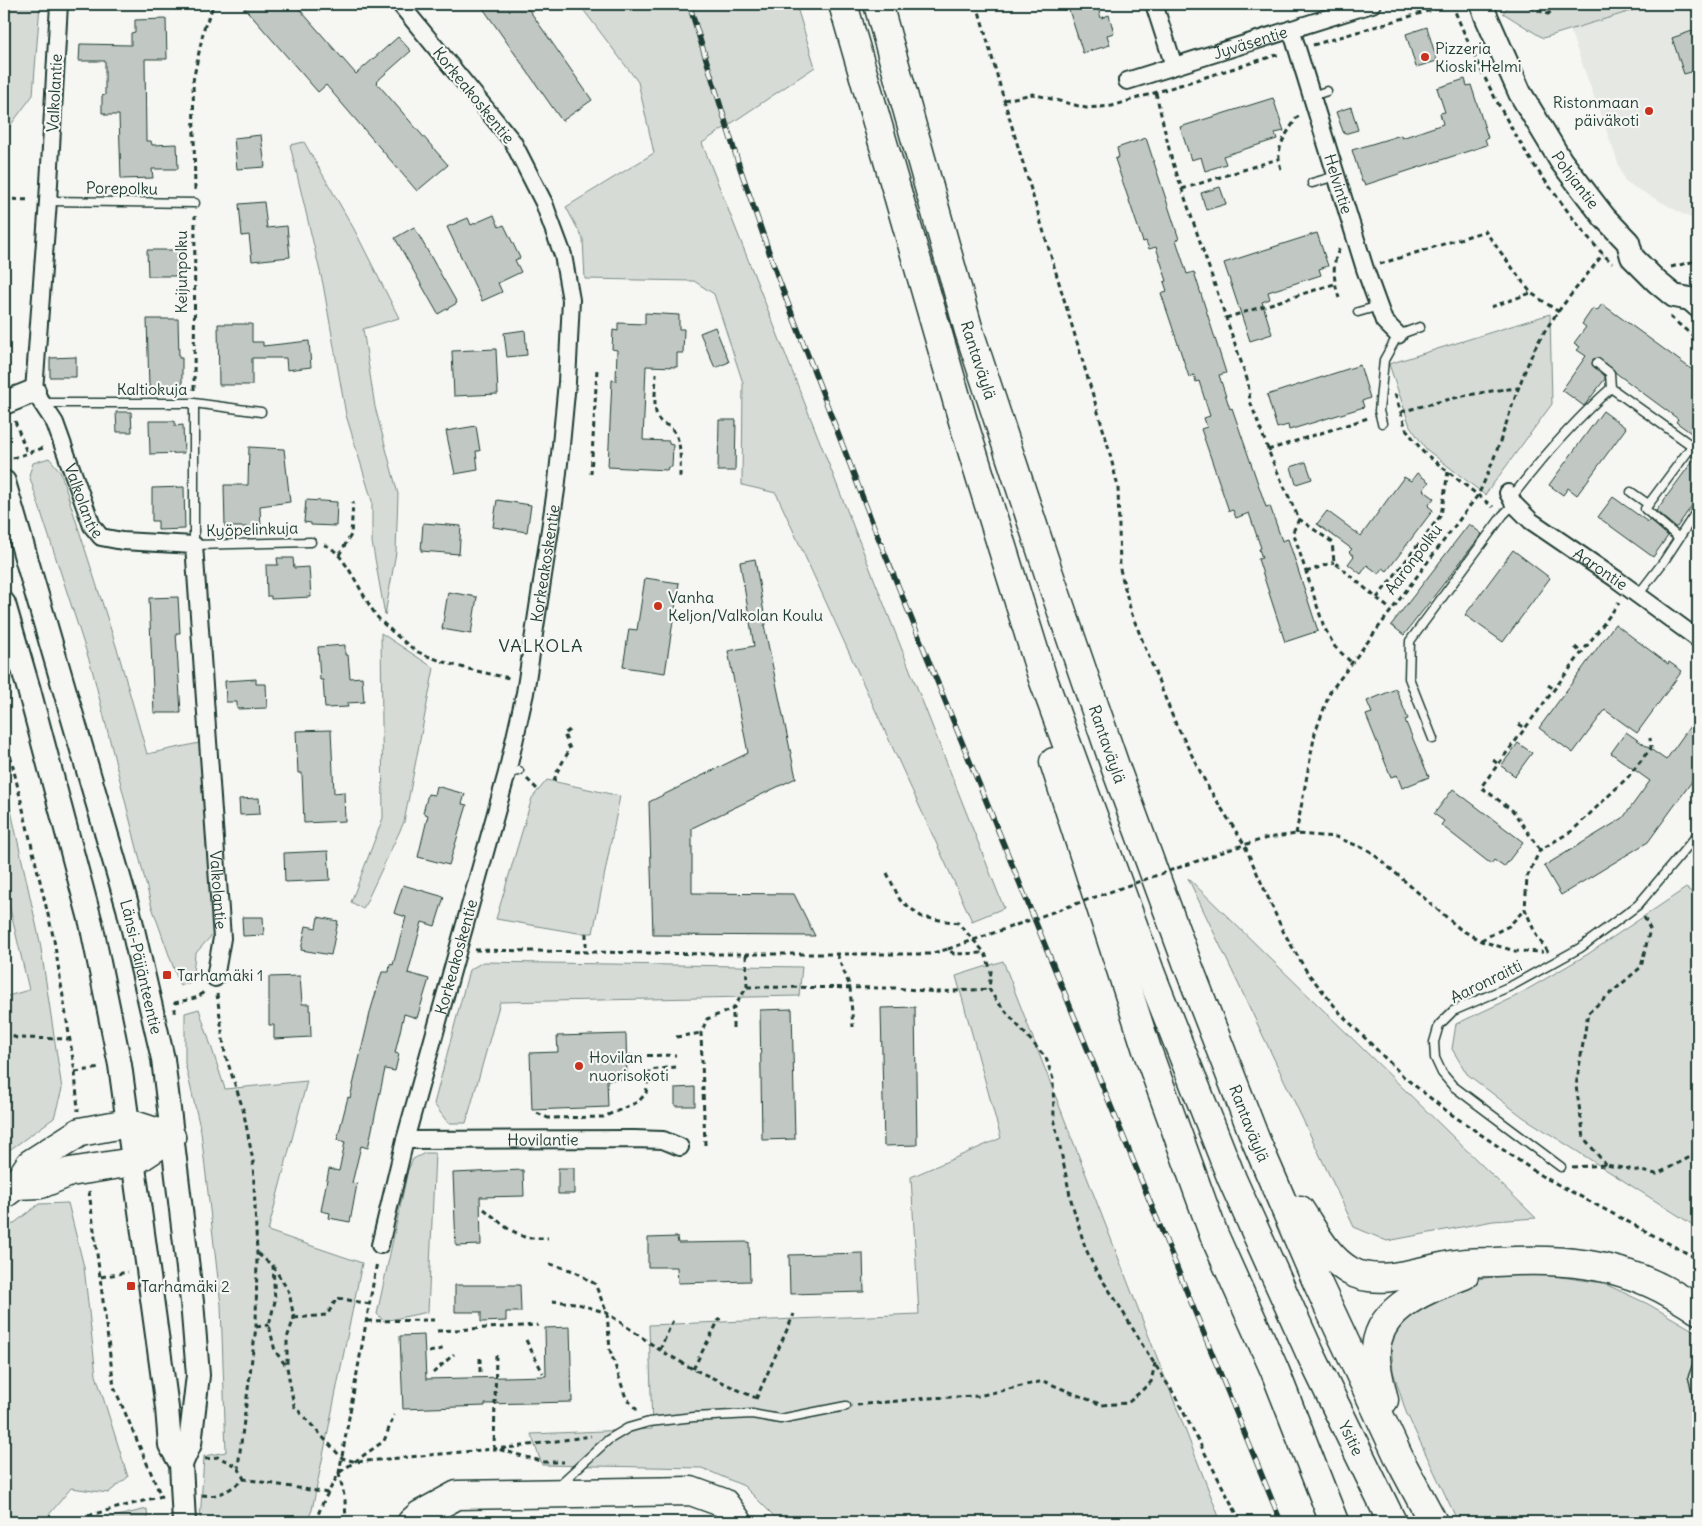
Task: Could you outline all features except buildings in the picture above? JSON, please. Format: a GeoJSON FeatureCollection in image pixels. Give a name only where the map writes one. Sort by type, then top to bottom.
{"type":"FeatureCollection","features":[{"type":"Feature","properties":{"kind":"highway","name":"Rantaväylä"},"geometry":{"type":"LineString","coordinates":[[843,4],[963,421],[1042,676],[1184,1060],[1232,1178],[1311,1354]]}},
{"type":"Feature","properties":{"kind":"highway","name":"Rantaväylä"},"geometry":{"type":"LineString","coordinates":[[878,4],[969,331],[1046,565],[1126,796],[1189,968],[1256,1141],[1318,1282],[1401,1462]]}},
{"type":"Feature","properties":{"kind":"highway"},"geometry":{"type":"LineString","coordinates":[[1042,676],[1049,748],[1147,1050],[1214,1235],[1275,1371],[1334,1522]]}},
{"type":"Feature","properties":{"kind":"highway"},"geometry":{"type":"LineString","coordinates":[[10,1190],[30,1164],[80,1132],[128,1124],[171,1136]]}},
{"type":"Feature","properties":{"kind":"highway"},"geometry":{"type":"LineString","coordinates":[[10,1190],[41,1184],[70,1172],[133,1162],[171,1136]]}},
{"type":"Feature","properties":{"kind":"highway"},"geometry":{"type":"LineString","coordinates":[[1256,1141],[1321,1242],[1336,1260],[1350,1271],[1368,1278],[1395,1276],[1458,1264],[1514,1260],[1562,1261],[1606,1267],[1651,1283],[1698,1310]]}},
{"type":"Feature","properties":{"kind":"highway"},"geometry":{"type":"LineString","coordinates":[[1433,1522],[1401,1462],[1378,1377],[1375,1356],[1379,1332],[1393,1312],[1432,1287],[1469,1272],[1514,1260]]}},
{"type":"Feature","properties":{"kind":"highway","name":"Ysitie"},"geometry":{"type":"LineString","coordinates":[[1311,1354],[1392,1522]]}},
{"type":"Feature","properties":{"kind":"highway"},"geometry":{"type":"LineString","coordinates":[[412,1522],[420,1514],[457,1496],[691,1491],[724,1503],[738,1522]]}},
{"type":"Feature","properties":{"kind":"main road","name":"Pohjantie"},"geometry":{"type":"LineString","coordinates":[[1482,4],[1520,93],[1561,161],[1604,217],[1628,242],[1632,257],[1674,296],[1695,300]]}},
{"type":"Feature","properties":{"kind":"main road"},"geometry":{"type":"LineString","coordinates":[[4,403],[38,397]]}},
{"type":"Feature","properties":{"kind":"main road","name":"Länsi-Päijänteentie"},"geometry":{"type":"LineString","coordinates":[[4,482],[128,908],[163,1058],[192,1302],[198,1375],[190,1444],[181,1464]]}},
{"type":"Feature","properties":{"kind":"main road","name":"Länsi-Päijänteentie"},"geometry":{"type":"LineString","coordinates":[[4,604],[91,923],[120,1065],[166,1398],[170,1445],[181,1464],[184,1522]]}},
{"type":"Feature","properties":{"kind":"street","name":"Valkolantie"},"geometry":{"type":"LineString","coordinates":[[59,4],[38,397],[55,424],[92,526],[101,537],[122,541],[194,545],[222,938],[215,978]]}},
{"type":"Feature","properties":{"kind":"street","name":"Korkeakoskentie"},"geometry":{"type":"LineString","coordinates":[[380,1245],[405,1140],[457,949],[513,772],[556,490],[566,391],[571,300],[563,255],[544,203],[513,142],[400,4]]}},
{"type":"Feature","properties":{"kind":"street"},"geometry":{"type":"LineString","coordinates":[[1154,4],[1174,66]]}},
{"type":"Feature","properties":{"kind":"street","name":"Jyväsentie"},"geometry":{"type":"LineString","coordinates":[[1127,81],[1372,4]]}},
{"type":"Feature","properties":{"kind":"street","name":"Helvintie"},"geometry":{"type":"LineString","coordinates":[[1291,29],[1319,94],[1337,176],[1365,268],[1384,321],[1398,335]]}},
{"type":"Feature","properties":{"kind":"street","name":"Aarontie"},"geometry":{"type":"LineString","coordinates":[[1511,498],[1531,521],[1698,639]]}},
{"type":"Feature","properties":{"kind":"street","name":"Hovilantie"},"geometry":{"type":"LineString","coordinates":[[405,1140],[634,1139],[663,1140],[680,1147]]}},
{"type":"Feature","properties":{"kind":"lane"},"geometry":{"type":"LineString","coordinates":[[1312,183],[1337,176]]}},
{"type":"Feature","properties":{"kind":"lane","name":"Porepolku"},"geometry":{"type":"LineString","coordinates":[[48,201],[195,203]]}},
{"type":"Feature","properties":{"kind":"lane"},"geometry":{"type":"LineString","coordinates":[[1358,312],[1379,306]]}},
{"type":"Feature","properties":{"kind":"lane"},"geometry":{"type":"LineString","coordinates":[[1382,423],[1379,411],[1384,360],[1398,335],[1420,327]]}},
{"type":"Feature","properties":{"kind":"lane"},"geometry":{"type":"LineString","coordinates":[[1597,363],[1610,373],[1611,388]]}},
{"type":"Feature","properties":{"kind":"lane"},"geometry":{"type":"LineString","coordinates":[[1611,388],[1695,448],[1645,509],[1679,538]]}},
{"type":"Feature","properties":{"kind":"lane"},"geometry":{"type":"LineString","coordinates":[[1433,739],[1409,678],[1410,641],[1503,515],[1511,498],[1529,474],[1588,408],[1611,388]]}},
{"type":"Feature","properties":{"kind":"lane","name":"Kaltiokuja"},"geometry":{"type":"LineString","coordinates":[[38,397],[194,403],[261,412]]}},
{"type":"Feature","properties":{"kind":"lane"},"geometry":{"type":"LineString","coordinates":[[194,403],[194,545]]}},
{"type":"Feature","properties":{"kind":"lane"},"geometry":{"type":"LineString","coordinates":[[1631,492],[1648,504]]}},
{"type":"Feature","properties":{"kind":"lane"},"geometry":{"type":"LineString","coordinates":[[1638,595],[1698,510]]}},
{"type":"Feature","properties":{"kind":"lane","name":"Kyöpelinkuja"},"geometry":{"type":"LineString","coordinates":[[194,545],[311,542]]}},
{"type":"Feature","properties":{"kind":"lane","name":"Aaronraitti"},"geometry":{"type":"LineString","coordinates":[[1562,1167],[1453,1086],[1442,1073],[1435,1058],[1434,1042],[1439,1025],[1453,1011],[1513,985],[1580,948],[1638,905],[1698,834]]}},
{"type":"Feature","properties":{"kind":"lane"},"geometry":{"type":"LineString","coordinates":[[1698,1363],[1693,1376],[1698,1397]]}},
{"type":"Feature","properties":{"kind":"lane"},"geometry":{"type":"LineString","coordinates":[[550,1494],[608,1440],[628,1428],[649,1422],[694,1417],[752,1414],[780,1419],[846,1406]]}},
{"type":"Feature","properties":{"kind":"path","name":"Keijunpolku"},"geometry":{"type":"LineString","coordinates":[[194,403],[195,203],[192,81],[204,28],[214,4]]}},
{"type":"Feature","properties":{"kind":"path"},"geometry":{"type":"LineString","coordinates":[[977,4],[1107,442],[1118,487],[1120,569],[1131,612],[1174,720],[1208,787],[1244,844]]}},
{"type":"Feature","properties":{"kind":"path"},"geometry":{"type":"LineString","coordinates":[[1521,4],[1548,14],[1560,4]]}},
{"type":"Feature","properties":{"kind":"path"},"geometry":{"type":"LineString","coordinates":[[1156,93],[1171,157],[1248,382],[1250,401],[1268,450],[1299,519],[1332,542],[1334,562],[1391,610]]}},
{"type":"Feature","properties":{"kind":"path"},"geometry":{"type":"LineString","coordinates":[[1281,169],[1278,159],[1279,148],[1297,117],[1304,115]]}},
{"type":"Feature","properties":{"kind":"path"},"geometry":{"type":"LineString","coordinates":[[1182,189],[1278,159]]}},
{"type":"Feature","properties":{"kind":"path"},"geometry":{"type":"LineString","coordinates":[[4,200],[48,201]]}},
{"type":"Feature","properties":{"kind":"path"},"geometry":{"type":"LineString","coordinates":[[1365,268],[1484,231],[1531,293],[1559,312]]}},
{"type":"Feature","properties":{"kind":"path"},"geometry":{"type":"LineString","coordinates":[[1339,298],[1334,284],[1336,258],[1339,249],[1347,245]]}},
{"type":"Feature","properties":{"kind":"path","name":"Aaronpolku"},"geometry":{"type":"LineString","coordinates":[[1296,834],[1315,733],[1330,692],[1478,495],[1490,471],[1519,388],[1540,340],[1602,254]]}},
{"type":"Feature","properties":{"kind":"path"},"geometry":{"type":"LineString","coordinates":[[1226,318],[1334,284]]}},
{"type":"Feature","properties":{"kind":"path"},"geometry":{"type":"LineString","coordinates":[[1491,307],[1531,293]]}},
{"type":"Feature","properties":{"kind":"path"},"geometry":{"type":"LineString","coordinates":[[591,474],[597,369]]}},
{"type":"Feature","properties":{"kind":"path"},"geometry":{"type":"LineString","coordinates":[[656,373],[657,417],[671,428],[676,436],[679,444],[680,477]]}},
{"type":"Feature","properties":{"kind":"path"},"geometry":{"type":"LineString","coordinates":[[1401,412],[1446,399],[1491,390],[1519,388]]}},
{"type":"Feature","properties":{"kind":"path"},"geometry":{"type":"LineString","coordinates":[[1268,450],[1372,416],[1379,411]]}},
{"type":"Feature","properties":{"kind":"path"},"geometry":{"type":"LineString","coordinates":[[4,461],[27,453]]}},
{"type":"Feature","properties":{"kind":"path"},"geometry":{"type":"LineString","coordinates":[[1377,598],[1441,515],[1448,472]]}},
{"type":"Feature","properties":{"kind":"path"},"geometry":{"type":"LineString","coordinates":[[339,555],[351,535],[352,502]]}},
{"type":"Feature","properties":{"kind":"path"},"geometry":{"type":"LineString","coordinates":[[1299,519],[1293,532],[1324,627],[1335,647],[1351,662]]}},
{"type":"Feature","properties":{"kind":"path"},"geometry":{"type":"LineString","coordinates":[[311,542],[330,546],[339,555],[379,619],[416,651],[474,672],[527,681]]}},
{"type":"Feature","properties":{"kind":"path"},"geometry":{"type":"LineString","coordinates":[[1306,572],[1334,562]]}},
{"type":"Feature","properties":{"kind":"path"},"geometry":{"type":"LineString","coordinates":[[1540,850],[1513,812],[1481,788],[1621,600]]}},
{"type":"Feature","properties":{"kind":"path"},"geometry":{"type":"LineString","coordinates":[[1575,648],[1582,653]]}},
{"type":"Feature","properties":{"kind":"path"},"geometry":{"type":"LineString","coordinates":[[1548,685],[1554,689]]}},
{"type":"Feature","properties":{"kind":"path"},"geometry":{"type":"LineString","coordinates":[[1519,724],[1525,728]]}},
{"type":"Feature","properties":{"kind":"path"},"geometry":{"type":"LineString","coordinates":[[554,781],[570,749],[564,734],[572,728]]}},
{"type":"Feature","properties":{"kind":"path"},"geometry":{"type":"LineString","coordinates":[[1548,952],[1536,935],[1525,909],[1527,877],[1540,850],[1572,831],[1628,777],[1651,748],[1650,738]]}},
{"type":"Feature","properties":{"kind":"path"},"geometry":{"type":"LineString","coordinates":[[1493,760],[1498,764]]}},
{"type":"Feature","properties":{"kind":"path"},"geometry":{"type":"LineString","coordinates":[[457,949],[746,954],[929,954],[948,949],[1244,844],[1267,838],[1296,834],[1336,837],[1370,851],[1460,929],[1481,941],[1515,952],[1548,952],[1580,948]]}},
{"type":"Feature","properties":{"kind":"path"},"geometry":{"type":"LineString","coordinates":[[887,873],[900,900],[922,917],[958,923],[985,953],[991,971],[989,989],[996,1000],[1046,1058],[1053,1079],[1054,1118],[1071,1200],[1084,1247],[1094,1269],[1118,1302],[1143,1346],[1174,1394],[1241,1522]]}},
{"type":"Feature","properties":{"kind":"path"},"geometry":{"type":"LineString","coordinates":[[1606,1166],[1584,1138],[1576,1086],[1588,1013],[1641,967],[1650,929],[1638,905]]}},
{"type":"Feature","properties":{"kind":"path"},"geometry":{"type":"LineString","coordinates":[[1481,941],[1509,926],[1525,909]]}},
{"type":"Feature","properties":{"kind":"path"},"geometry":{"type":"LineString","coordinates":[[586,933],[586,951]]}},
{"type":"Feature","properties":{"kind":"path"},"geometry":{"type":"LineString","coordinates":[[948,949],[954,954],[985,953]]}},
{"type":"Feature","properties":{"kind":"path"},"geometry":{"type":"LineString","coordinates":[[732,1028],[733,1009],[747,987],[746,954]]}},
{"type":"Feature","properties":{"kind":"path"},"geometry":{"type":"LineString","coordinates":[[837,954],[850,987],[853,1027]]}},
{"type":"Feature","properties":{"kind":"path"},"geometry":{"type":"LineString","coordinates":[[215,978],[225,1054],[243,1109],[253,1161],[257,1253],[256,1327],[238,1466],[244,1479],[328,1493]]}},
{"type":"Feature","properties":{"kind":"path"},"geometry":{"type":"LineString","coordinates":[[747,987],[895,988],[936,992],[989,989]]}},
{"type":"Feature","properties":{"kind":"path"},"geometry":{"type":"LineString","coordinates":[[705,1145],[701,1033],[707,1019],[733,1009]]}},
{"type":"Feature","properties":{"kind":"path"},"geometry":{"type":"LineString","coordinates":[[4,1033],[17,1038],[70,1039]]}},
{"type":"Feature","properties":{"kind":"path"},"geometry":{"type":"LineString","coordinates":[[676,1037],[701,1033]]}},
{"type":"Feature","properties":{"kind":"path"},"geometry":{"type":"LineString","coordinates":[[629,1056],[676,1055]]}},
{"type":"Feature","properties":{"kind":"path"},"geometry":{"type":"LineString","coordinates":[[538,1113],[548,1118],[603,1117],[638,1102],[646,1093],[650,1070],[676,1067]]}},
{"type":"Feature","properties":{"kind":"path"},"geometry":{"type":"LineString","coordinates":[[1562,1167],[1606,1166],[1657,1174],[1698,1153]]}},
{"type":"Feature","properties":{"kind":"path"},"geometry":{"type":"LineString","coordinates":[[484,1209],[507,1228],[526,1238],[548,1238]]}},
{"type":"Feature","properties":{"kind":"path"},"geometry":{"type":"LineString","coordinates":[[322,1522],[316,1521],[339,1473],[380,1245]]}},
{"type":"Feature","properties":{"kind":"path"},"geometry":{"type":"LineString","coordinates":[[257,1253],[273,1266],[289,1292],[294,1318],[287,1338],[287,1367],[294,1406],[342,1458],[356,1462],[597,1435],[608,1440]]}},
{"type":"Feature","properties":{"kind":"path"},"geometry":{"type":"LineString","coordinates":[[550,1264],[574,1271],[595,1284],[607,1313],[610,1350],[626,1398],[649,1422]]}},
{"type":"Feature","properties":{"kind":"path"},"geometry":{"type":"LineString","coordinates":[[273,1266],[275,1301],[269,1325],[276,1351],[287,1367]]}},
{"type":"Feature","properties":{"kind":"path"},"geometry":{"type":"LineString","coordinates":[[101,1277],[129,1272],[130,1279]]}},
{"type":"Feature","properties":{"kind":"path"},"geometry":{"type":"LineString","coordinates":[[294,1318],[327,1315],[337,1298],[370,1304]]}},
{"type":"Feature","properties":{"kind":"path"},"geometry":{"type":"LineString","coordinates":[[552,1301],[575,1303],[607,1313],[660,1350],[693,1369],[756,1398]]}},
{"type":"Feature","properties":{"kind":"path"},"geometry":{"type":"LineString","coordinates":[[752,1414],[756,1398],[794,1314]]}},
{"type":"Feature","properties":{"kind":"path"},"geometry":{"type":"LineString","coordinates":[[693,1369],[720,1318]]}},
{"type":"Feature","properties":{"kind":"path"},"geometry":{"type":"LineString","coordinates":[[367,1321],[434,1320]]}},
{"type":"Feature","properties":{"kind":"path"},"geometry":{"type":"LineString","coordinates":[[660,1350],[673,1320]]}},
{"type":"Feature","properties":{"kind":"path"},"geometry":{"type":"LineString","coordinates":[[256,1327],[269,1325]]}},
{"type":"Feature","properties":{"kind":"path"},"geometry":{"type":"LineString","coordinates":[[437,1331],[538,1325]]}},
{"type":"Feature","properties":{"kind":"path"},"geometry":{"type":"LineString","coordinates":[[526,1340],[543,1373]]}},
{"type":"Feature","properties":{"kind":"path"},"geometry":{"type":"LineString","coordinates":[[429,1352],[446,1348]]}},
{"type":"Feature","properties":{"kind":"path"},"geometry":{"type":"LineString","coordinates":[[433,1373],[454,1354]]}},
{"type":"Feature","properties":{"kind":"path"},"geometry":{"type":"LineString","coordinates":[[494,1448],[496,1354]]}},
{"type":"Feature","properties":{"kind":"path"},"geometry":{"type":"LineString","coordinates":[[480,1358],[480,1374]]}},
{"type":"Feature","properties":{"kind":"path"},"geometry":{"type":"LineString","coordinates":[[846,1406],[926,1398],[978,1396],[1043,1381],[1102,1406],[1128,1403],[1151,1382],[1155,1363]]}},
{"type":"Feature","properties":{"kind":"path"},"geometry":{"type":"LineString","coordinates":[[339,1473],[384,1441],[394,1416]]}},
{"type":"Feature","properties":{"kind":"path"},"geometry":{"type":"LineString","coordinates":[[494,1448],[544,1462],[584,1462]]}},
{"type":"Feature","properties":{"kind":"path"},"geometry":{"type":"LineString","coordinates":[[181,1464],[218,1457],[238,1466]]}},
{"type":"Feature","properties":{"kind":"path"},"geometry":{"type":"LineString","coordinates":[[339,1473],[345,1500],[346,1522]]}},
{"type":"Feature","properties":{"kind":"path"},"geometry":{"type":"LineString","coordinates":[[72,1522],[75,1519],[161,1497]]}},
{"type":"Feature","properties":{"kind":"shaded area"},"geometry":{"type":"Polygon","coordinates":[[[4,4],[40,4],[33,95],[4,134],[4,4]]]}},
{"type":"Feature","properties":{"kind":"shaded area"},"geometry":{"type":"Polygon","coordinates":[[[579,4],[796,4],[815,67],[702,143],[1004,908],[972,921],[776,493],[742,485],[743,383],[714,294],[694,281],[585,279],[583,239],[566,207],[654,153],[638,82],[579,4]]]}},
{"type":"Feature","properties":{"kind":"shaded area"},"geometry":{"type":"Polygon","coordinates":[[[1510,4],[1654,4],[1543,38],[1503,13],[1510,4]]]}},
{"type":"Feature","properties":{"kind":"shaded area","name":"Ristonmaan päiväkoti"},"geometry":{"type":"Polygon","coordinates":[[[1654,4],[1698,4],[1698,219],[1694,220],[1625,182],[1570,30],[1654,4]]]}},
{"type":"Feature","properties":{"kind":"shaded area"},"geometry":{"type":"Polygon","coordinates":[[[304,142],[354,229],[399,318],[363,329],[375,407],[398,494],[396,552],[385,615],[372,542],[372,501],[346,415],[323,284],[290,145],[304,142]]]}},
{"type":"Feature","properties":{"kind":"shaded area"},"geometry":{"type":"Polygon","coordinates":[[[1550,314],[1552,404],[1485,495],[1426,449],[1410,426],[1389,364],[1550,314]]]}},
{"type":"Feature","properties":{"kind":"shaded area"},"geometry":{"type":"Polygon","coordinates":[[[49,458],[60,471],[118,652],[147,754],[204,742],[213,934],[195,954],[192,982],[180,986],[151,904],[92,669],[29,475],[33,463],[49,458]]]}},
{"type":"Feature","properties":{"kind":"shaded area"},"geometry":{"type":"Polygon","coordinates":[[[381,633],[434,668],[404,822],[363,909],[351,902],[383,818],[381,633]]]}},
{"type":"Feature","properties":{"kind":"shaded area"},"geometry":{"type":"Polygon","coordinates":[[[4,779],[40,942],[62,1089],[54,1118],[4,1154],[4,997],[29,990],[4,883],[4,779]]]}},
{"type":"Feature","properties":{"kind":"shaded area"},"geometry":{"type":"Polygon","coordinates":[[[547,780],[620,796],[593,933],[578,933],[496,919],[532,798],[547,780]]]}},
{"type":"Feature","properties":{"kind":"shaded area"},"geometry":{"type":"Polygon","coordinates":[[[1188,878],[1536,1218],[1493,1221],[1387,1241],[1354,1227],[1188,878]]]}},
{"type":"Feature","properties":{"kind":"shaded area"},"geometry":{"type":"Polygon","coordinates":[[[1686,888],[1698,897],[1698,1228],[1523,1117],[1467,1074],[1452,1049],[1456,1024],[1516,996],[1588,954],[1686,888]]]}},
{"type":"Feature","properties":{"kind":"shaded area"},"geometry":{"type":"Polygon","coordinates":[[[1003,961],[1221,1522],[780,1522],[744,1486],[702,1468],[542,1465],[531,1434],[652,1429],[649,1325],[919,1314],[911,1177],[1001,1138],[956,976],[1003,961]]]}},
{"type":"Feature","properties":{"kind":"shaded area"},"geometry":{"type":"Polygon","coordinates":[[[483,962],[802,967],[799,996],[500,1002],[466,1123],[448,1123],[434,1104],[469,970],[483,962]]]}},
{"type":"Feature","properties":{"kind":"shaded area"},"geometry":{"type":"Polygon","coordinates":[[[199,1009],[225,1089],[307,1081],[268,1231],[362,1263],[312,1510],[307,1522],[200,1522],[204,1456],[226,1452],[221,1305],[201,1132],[185,1063],[185,1013],[199,1009]]]}},
{"type":"Feature","properties":{"kind":"shaded area"},"geometry":{"type":"Polygon","coordinates":[[[425,1153],[435,1153],[428,1312],[384,1321],[377,1314],[408,1170],[413,1159],[425,1153]]]}},
{"type":"Feature","properties":{"kind":"shaded area"},"geometry":{"type":"Polygon","coordinates":[[[68,1203],[84,1267],[96,1375],[128,1477],[108,1493],[71,1488],[43,1522],[4,1522],[4,1231],[39,1204],[68,1203]]]}},
{"type":"Feature","properties":{"kind":"shaded area"},"geometry":{"type":"Polygon","coordinates":[[[1520,1274],[1547,1275],[1603,1283],[1648,1304],[1698,1333],[1698,1522],[1458,1522],[1406,1412],[1393,1371],[1391,1340],[1406,1317],[1464,1284],[1477,1279],[1520,1274]]]}},
{"type":"Feature","properties":{"kind":"shaded area"},"geometry":{"type":"Polygon","coordinates":[[[147,1509],[148,1522],[91,1522],[147,1509]]]}},
{"type":"Feature","properties":{"kind":"railway"},"geometry":{"type":"LineString","coordinates":[[689,4],[738,162],[777,275],[876,532],[1281,1522]]}},
{"type":"Feature","properties":{"kind":"place","name":"Pizzeria Kioski Helmi"},"geometry":{"type":"Point","coordinates":[1425,57]}},
{"type":"Feature","properties":{"kind":"place","name":"Ristonmaan päiväkoti"},"geometry":{"type":"Point","coordinates":[1649,111]}},
{"type":"Feature","properties":{"kind":"place","name":"Vanha Keljon/Valkolan Koulu"},"geometry":{"type":"Point","coordinates":[658,606]}},
{"type":"Feature","properties":{"kind":"place","name":"Tarhamäki 1"},"geometry":{"type":"Point","coordinates":[167,975]}},
{"type":"Feature","properties":{"kind":"place","name":"Hovilan nuorisokoti"},"geometry":{"type":"Point","coordinates":[579,1066]}},
{"type":"Feature","properties":{"kind":"place","name":"Tarhamäki 2"},"geometry":{"type":"Point","coordinates":[131,1286]}},
{"type":"Feature","properties":{"kind":"district","name":"VALKOLA"},"geometry":{"type":"Point","coordinates":[541,646]}}]}
